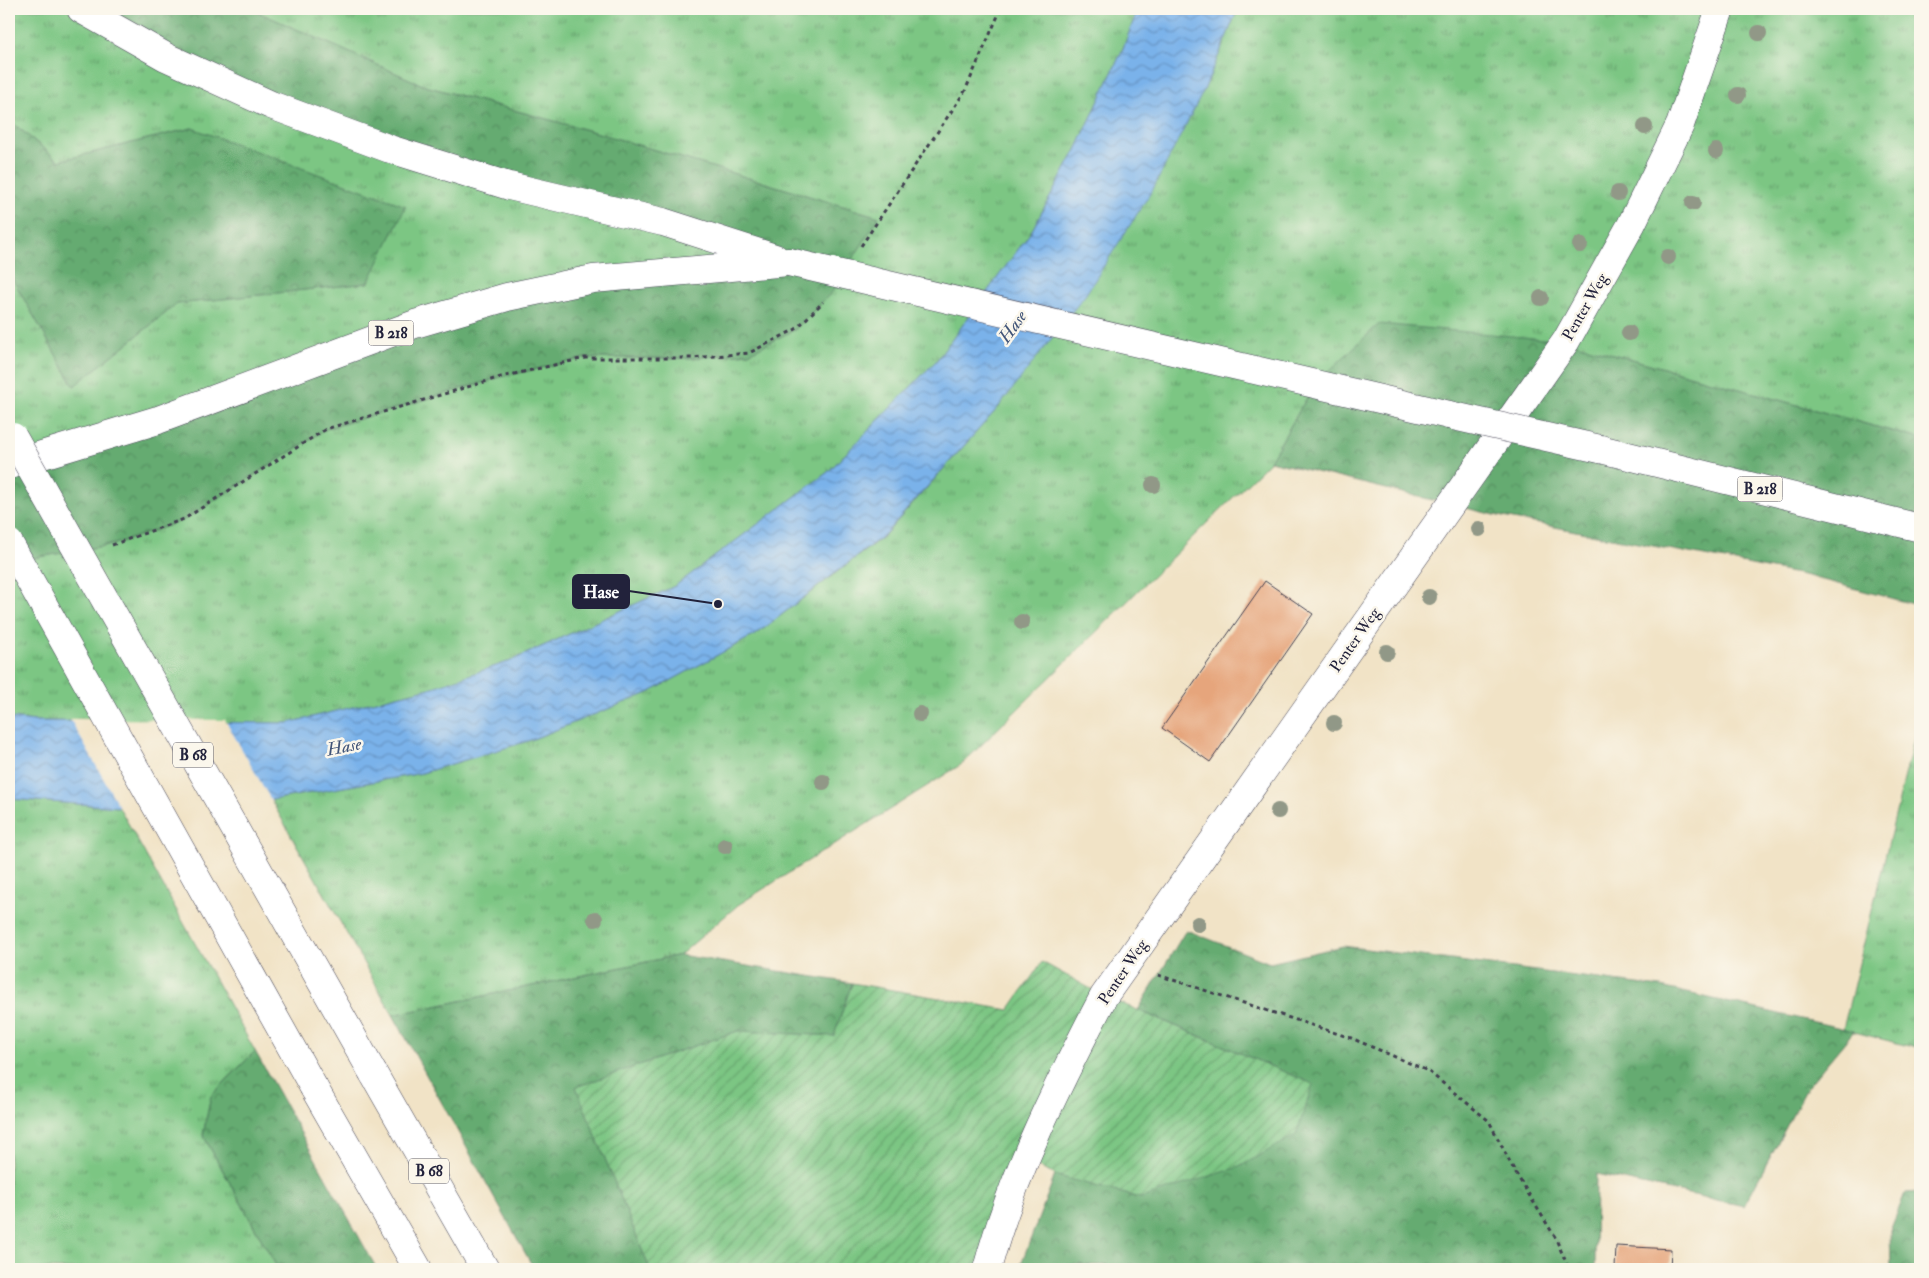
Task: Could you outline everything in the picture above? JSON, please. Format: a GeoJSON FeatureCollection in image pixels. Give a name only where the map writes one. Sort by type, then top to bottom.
{"type":"FeatureCollection","features":[{"type":"Feature","properties":{"kind":"main road","name":"B 218"},"geometry":{"type":"LineString","coordinates":[[80,9],[166,57],[253,97],[390,149],[509,186],[664,222],[789,262],[1600,449],[1920,528]]}},
{"type":"Feature","properties":{"kind":"main road","name":"Penter Weg"},"geometry":{"type":"LineString","coordinates":[[987,1269],[1024,1161],[1054,1092],[1104,996],[1566,341],[1631,225],[1680,125],[1720,9]]}},
{"type":"Feature","properties":{"kind":"main road","name":"B 218"},"geometry":{"type":"LineString","coordinates":[[9,465],[158,420],[415,324],[507,297],[593,278],[789,262]]}},
{"type":"Feature","properties":{"kind":"main road","name":"B 68"},"geometry":{"type":"LineString","coordinates":[[9,429],[485,1269]]}},
{"type":"Feature","properties":{"kind":"main road"},"geometry":{"type":"LineString","coordinates":[[9,543],[314,1088],[418,1269]]}},
{"type":"Feature","properties":{"kind":"path"},"geometry":{"type":"LineString","coordinates":[[859,250],[890,200],[965,91],[1002,9]]}},
{"type":"Feature","properties":{"kind":"path"},"geometry":{"type":"LineString","coordinates":[[105,547],[184,520],[326,429],[501,377],[585,358],[692,358],[749,353],[796,329],[827,297]]}},
{"type":"Feature","properties":{"kind":"path"},"geometry":{"type":"LineString","coordinates":[[1127,964],[1351,1038],[1428,1071],[1489,1121],[1515,1172],[1555,1237],[1569,1269]]}},
{"type":"Feature","properties":{"kind":"green space"},"geometry":{"type":"Polygon","coordinates":[[[9,9],[81,9],[789,262],[21,463],[9,429],[9,273],[74,386],[177,304],[367,283],[192,128],[59,161],[9,120],[9,9]]]}},
{"type":"Feature","properties":{"kind":"green space"},"geometry":{"type":"Polygon","coordinates":[[[81,9],[251,9],[425,86],[598,133],[879,217],[833,291],[796,329],[749,353],[692,358],[585,358],[501,377],[326,429],[184,520],[115,544],[9,562],[9,465],[507,297],[787,263],[390,149],[81,9]]]}},
{"type":"Feature","properties":{"kind":"green space"},"geometry":{"type":"Polygon","coordinates":[[[251,9],[1138,9],[1122,51],[1076,150],[1031,232],[937,360],[828,472],[675,586],[508,662],[430,688],[288,723],[35,721],[9,718],[9,562],[115,544],[184,520],[326,429],[501,377],[585,358],[692,358],[749,353],[879,217],[598,133],[425,86],[251,9]]]}},
{"type":"Feature","properties":{"kind":"green space"},"geometry":{"type":"Polygon","coordinates":[[[1238,9],[1920,9],[1920,439],[1566,341],[1315,384],[1270,461],[962,764],[738,905],[680,955],[393,1015],[271,800],[422,773],[528,741],[648,693],[758,633],[884,536],[996,410],[1059,325],[1205,88],[1238,9]]]}},
{"type":"Feature","properties":{"kind":"green space"},"geometry":{"type":"Polygon","coordinates":[[[9,120],[59,161],[192,128],[406,206],[368,283],[177,304],[74,386],[9,273],[9,120]]]}},
{"type":"Feature","properties":{"kind":"green space"},"geometry":{"type":"Polygon","coordinates":[[[1379,324],[1566,341],[1920,439],[1920,606],[1808,576],[1503,517],[1270,461],[1315,384],[1379,324]]]}},
{"type":"Feature","properties":{"kind":"green space"},"geometry":{"type":"Polygon","coordinates":[[[1920,714],[1920,1049],[1843,1029],[1920,714]]]}},
{"type":"Feature","properties":{"kind":"green space"},"geometry":{"type":"Polygon","coordinates":[[[9,799],[119,807],[255,1051],[211,1096],[203,1135],[278,1269],[9,1269],[9,799]]]}},
{"type":"Feature","properties":{"kind":"green space"},"geometry":{"type":"Polygon","coordinates":[[[1186,930],[1270,963],[1343,946],[1661,987],[1854,1031],[1808,1086],[1744,1206],[1596,1174],[1595,1269],[1223,1269],[1021,1264],[1055,1175],[1141,1198],[1313,1084],[1138,1010],[1186,930]]]}},
{"type":"Feature","properties":{"kind":"green space"},"geometry":{"type":"Polygon","coordinates":[[[680,955],[852,983],[834,1036],[738,1031],[576,1087],[650,1269],[534,1269],[393,1015],[680,955]]]}},
{"type":"Feature","properties":{"kind":"green space"},"geometry":{"type":"Polygon","coordinates":[[[1042,962],[1104,996],[1313,1084],[1296,1135],[1239,1167],[1141,1198],[1058,1176],[1024,1161],[987,1269],[650,1269],[576,1087],[738,1031],[834,1036],[852,983],[1009,1010],[1042,962]]]}},
{"type":"Feature","properties":{"kind":"green space"},"geometry":{"type":"Polygon","coordinates":[[[255,1051],[377,1269],[278,1269],[203,1135],[211,1096],[255,1051]]]}},
{"type":"Feature","properties":{"kind":"green space"},"geometry":{"type":"Polygon","coordinates":[[[1920,1192],[1920,1269],[1891,1269],[1890,1231],[1905,1193],[1920,1192]]]}},
{"type":"Feature","properties":{"kind":"water"},"geometry":{"type":"Polygon","coordinates":[[[1138,9],[1238,9],[1205,88],[1153,189],[1086,294],[996,410],[884,535],[758,633],[648,693],[528,741],[422,773],[271,800],[119,807],[9,799],[9,718],[35,721],[288,723],[430,688],[508,662],[675,586],[828,472],[937,360],[1031,232],[1076,150],[1122,51],[1138,9]]]}},
{"type":"Feature","properties":{"kind":"pier"},"geometry":{"type":"Polygon","coordinates":[[[70,719],[225,720],[272,802],[121,810],[70,719]]]}},
{"type":"Feature","properties":{"kind":"building"},"geometry":{"type":"Polygon","coordinates":[[[1265,581],[1313,614],[1210,762],[1162,728],[1265,581]]]}},
{"type":"Feature","properties":{"kind":"building"},"geometry":{"type":"Polygon","coordinates":[[[1616,1246],[1671,1249],[1670,1269],[1615,1269],[1616,1246]]]}},
{"type":"Feature","properties":{"kind":"place","name":"Hase"},"geometry":{"type":"Point","coordinates":[718,604]}}]}
